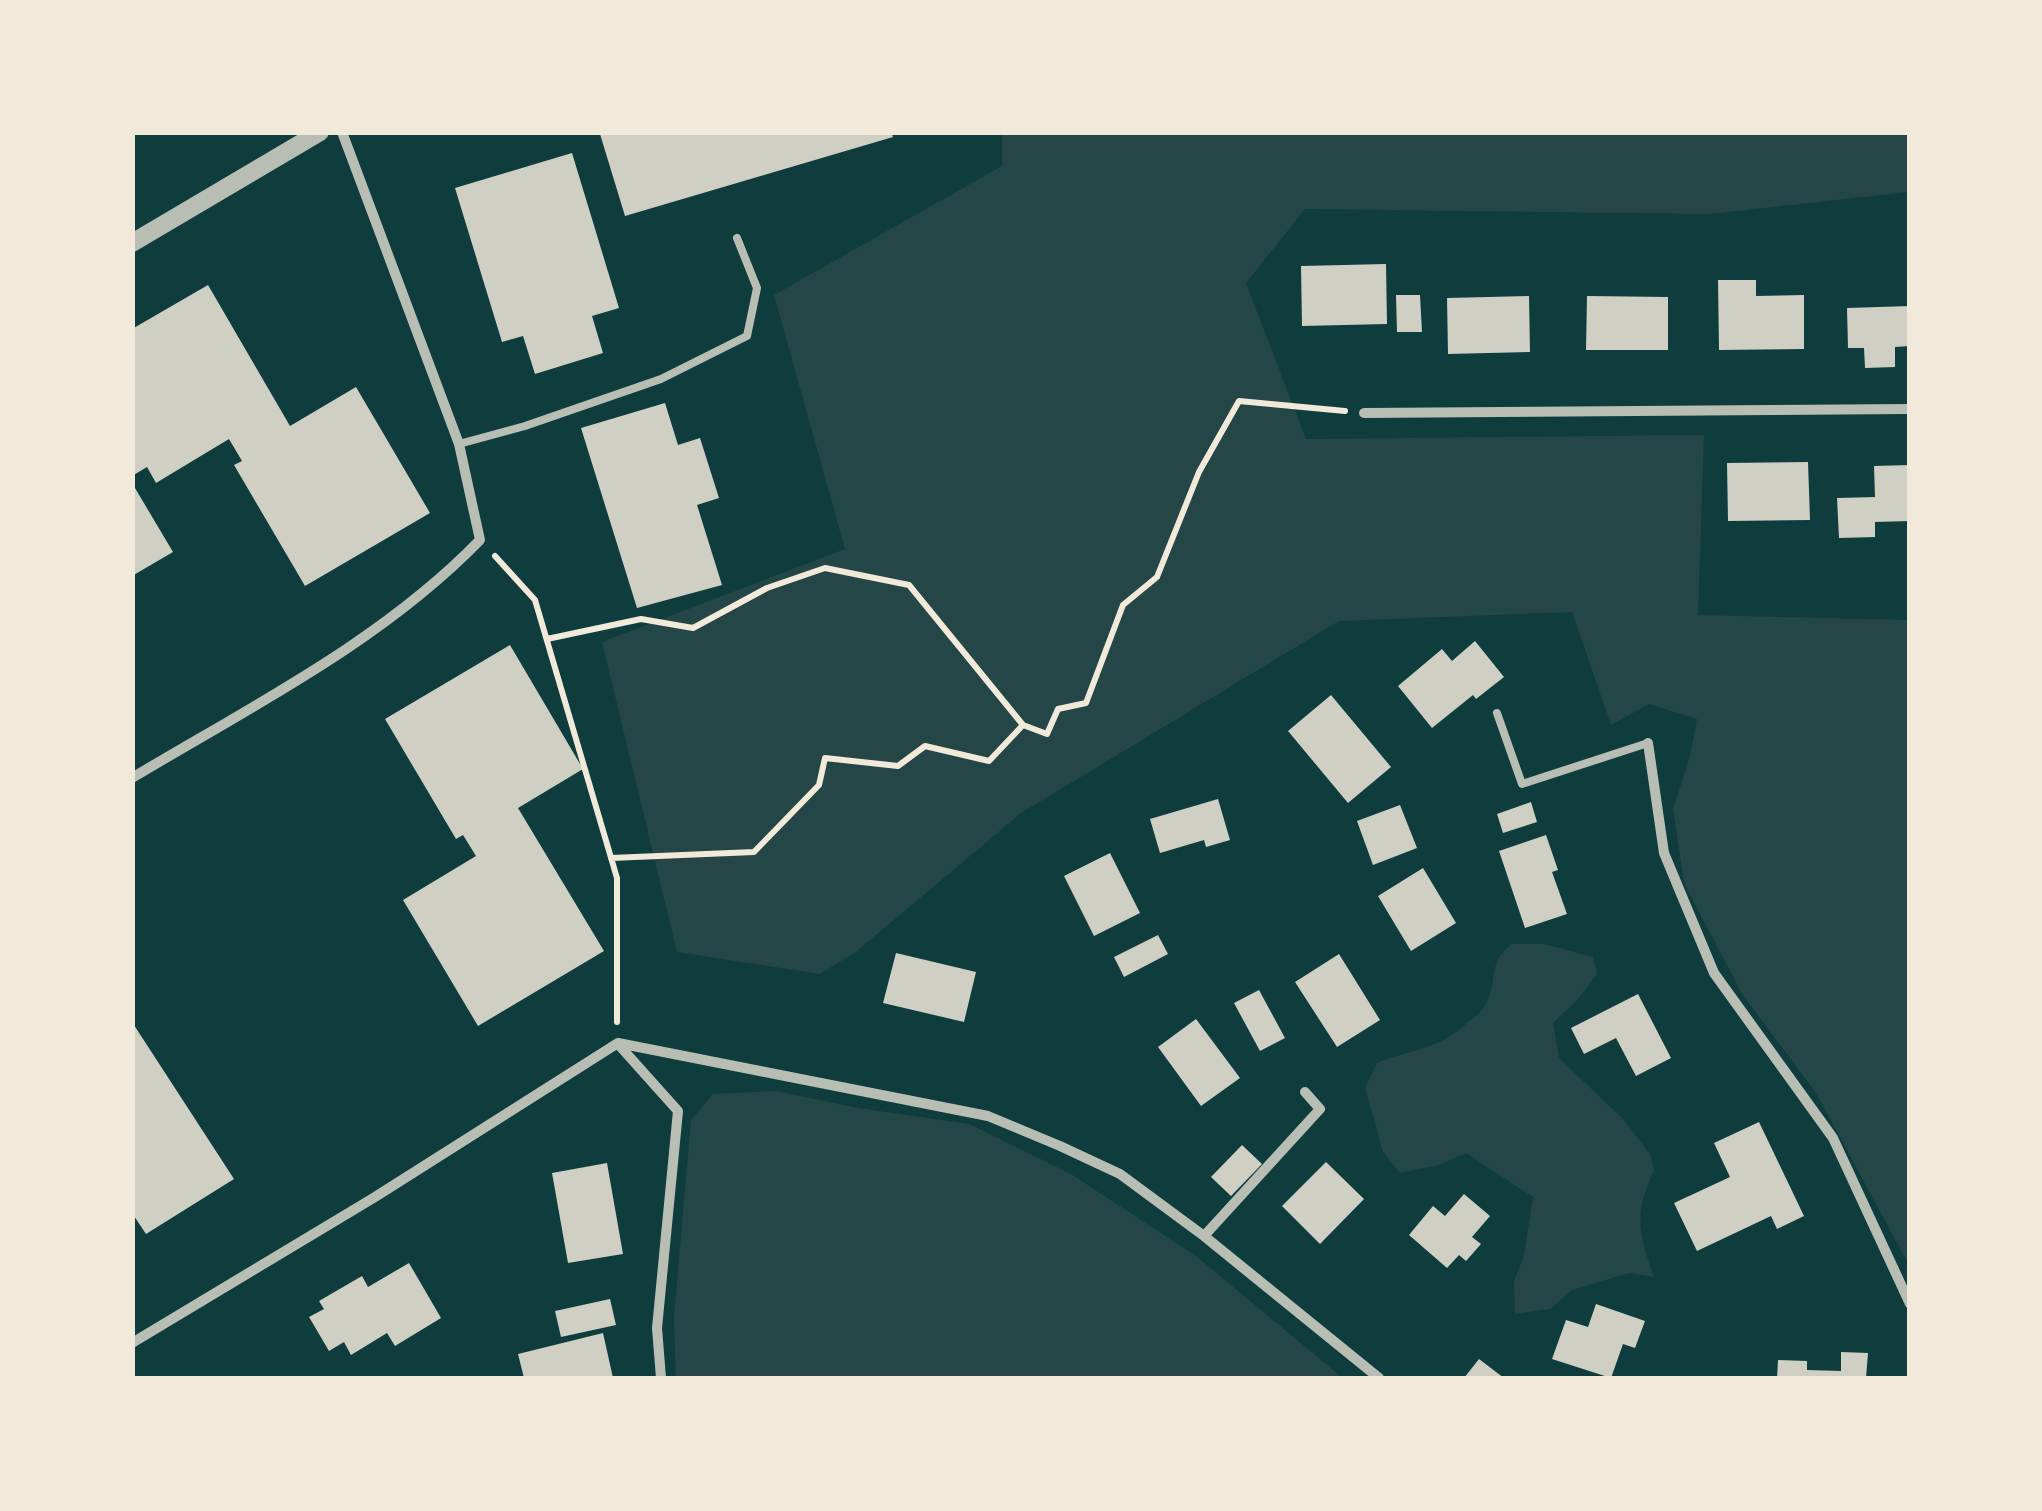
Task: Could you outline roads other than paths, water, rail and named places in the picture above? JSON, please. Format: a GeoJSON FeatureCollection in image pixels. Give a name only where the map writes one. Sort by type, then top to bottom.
{"type":"FeatureCollection","features":[{"type":"Feature","properties":{"kind":"street"},"geometry":{"type":"LineString","coordinates":[[132,243],[320,132]]}},
{"type":"Feature","properties":{"kind":"street"},"geometry":{"type":"LineString","coordinates":[[132,778],[345,650],[446,575],[480,540],[459,444],[342,132]]}},
{"type":"Feature","properties":{"kind":"street"},"geometry":{"type":"LineString","coordinates":[[1364,413],[1910,409]]}},
{"type":"Feature","properties":{"kind":"street"},"geometry":{"type":"LineString","coordinates":[[1648,743],[1664,854],[1714,972],[1834,1138],[1910,1304]]}},
{"type":"Feature","properties":{"kind":"street"},"geometry":{"type":"LineString","coordinates":[[618,1043],[678,1111],[657,1328],[660,1378]]}},
{"type":"Feature","properties":{"kind":"street"},"geometry":{"type":"LineString","coordinates":[[132,1344],[618,1043],[988,1116],[1120,1174],[1204,1236],[1379,1378]]}},
{"type":"Feature","properties":{"kind":"street"},"geometry":{"type":"LineString","coordinates":[[1204,1236],[1320,1109],[1305,1092]]}},
{"type":"Feature","properties":{"kind":"lane"},"geometry":{"type":"LineString","coordinates":[[459,444],[525,426],[661,379],[747,336],[758,288],[737,238]]}},
{"type":"Feature","properties":{"kind":"lane"},"geometry":{"type":"LineString","coordinates":[[1496,713],[1522,784],[1648,743]]}}]}
